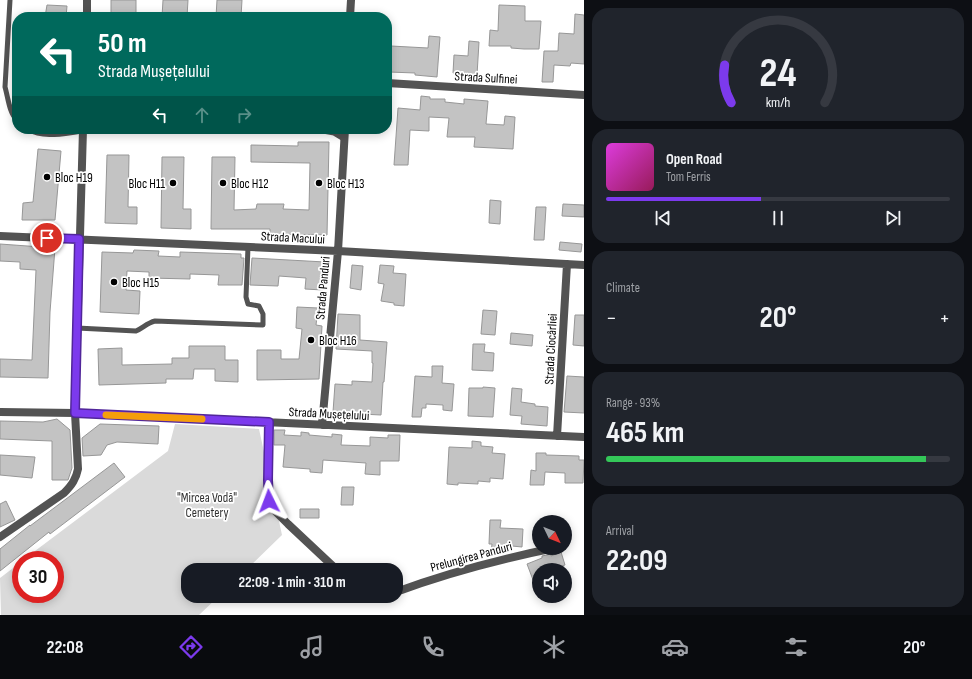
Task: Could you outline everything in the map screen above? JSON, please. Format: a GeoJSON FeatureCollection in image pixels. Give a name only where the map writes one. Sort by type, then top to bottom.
{"type":"FeatureCollection","features":[{"type":"Feature","properties":{"kind":"street"},"geometry":{"type":"LineString","coordinates":[[87,0],[87,12]]}},
{"type":"Feature","properties":{"kind":"street"},"geometry":{"type":"LineString","coordinates":[[350,12],[351,0]]}},
{"type":"Feature","properties":{"kind":"street","name":"Strada Sulfinei"},"geometry":{"type":"LineString","coordinates":[[392,83],[584,95]]}},
{"type":"Feature","properties":{"kind":"street"},"geometry":{"type":"LineString","coordinates":[[0,537],[64,493],[77,477],[78,468],[75,413],[83,134]]}},
{"type":"Feature","properties":{"kind":"street","name":"Strada Panduri"},"geometry":{"type":"LineString","coordinates":[[322,425],[338,251],[344,134]]}},
{"type":"Feature","properties":{"kind":"street","name":"Strada Macului"},"geometry":{"type":"LineString","coordinates":[[0,236],[338,251],[584,265]]}},
{"type":"Feature","properties":{"kind":"street","name":"Strada Ciocârliei"},"geometry":{"type":"LineString","coordinates":[[557,436],[567,264]]}},
{"type":"Feature","properties":{"kind":"street","name":"Strada Mușețelului"},"geometry":{"type":"LineString","coordinates":[[0,412],[75,413],[584,437]]}},
{"type":"Feature","properties":{"kind":"street"},"geometry":{"type":"LineString","coordinates":[[269,422],[268,480],[269,501],[271,507],[330,563]]}},
{"type":"Feature","properties":{"kind":"street","name":"Prelungirea Panduri"},"geometry":{"type":"LineString","coordinates":[[403,589],[425,581],[510,557],[532,552]]}},
{"type":"Feature","properties":{"kind":"lane"},"geometry":{"type":"LineString","coordinates":[[10,0],[3,87],[12,112]]}},
{"type":"Feature","properties":{"kind":"lane"},"geometry":{"type":"LineString","coordinates":[[41,134],[53,134]]}},
{"type":"Feature","properties":{"kind":"lane"},"geometry":{"type":"LineString","coordinates":[[336,134],[344,139]]}},
{"type":"Feature","properties":{"kind":"lane"},"geometry":{"type":"LineString","coordinates":[[77,328],[136,331],[143,328],[148,323],[155,321],[263,325],[263,314],[259,306],[248,304],[246,297],[248,247]]}},
{"type":"Feature","properties":{"kind":"green space","name":"\"Mircea Vodă\" Cemetery"},"geometry":{"type":"Polygon","coordinates":[[[175,424],[259,429],[282,535],[253,563],[181,563],[181,603],[212,603],[199,615],[1,615],[0,578],[12,569],[12,603],[64,603],[64,551],[35,551],[168,451],[175,424]]]}},
{"type":"Feature","properties":{"kind":"building"},"geometry":{"type":"Polygon","coordinates":[[[111,0],[136,0],[136,12],[111,12],[111,0]]]}},
{"type":"Feature","properties":{"kind":"building"},"geometry":{"type":"Polygon","coordinates":[[[163,0],[188,0],[187,12],[162,12],[163,0]]]}},
{"type":"Feature","properties":{"kind":"building"},"geometry":{"type":"Polygon","coordinates":[[[217,0],[242,0],[241,12],[216,12],[217,0]]]}},
{"type":"Feature","properties":{"kind":"building"},"geometry":{"type":"Polygon","coordinates":[[[47,5],[67,6],[66,12],[46,12],[47,5]]]}},
{"type":"Feature","properties":{"kind":"building"},"geometry":{"type":"Polygon","coordinates":[[[499,5],[525,6],[525,21],[541,21],[539,49],[511,48],[511,46],[489,46],[490,30],[498,31],[499,5]]]}},
{"type":"Feature","properties":{"kind":"building"},"geometry":{"type":"Polygon","coordinates":[[[575,14],[584,15],[584,64],[571,63],[570,66],[554,65],[553,82],[542,82],[544,51],[558,51],[559,33],[574,34],[575,14]]]}},
{"type":"Feature","properties":{"kind":"building"},"geometry":{"type":"Polygon","coordinates":[[[429,36],[440,37],[437,77],[415,75],[415,73],[392,72],[392,46],[428,48],[429,36]]]}},
{"type":"Feature","properties":{"kind":"building"},"geometry":{"type":"Polygon","coordinates":[[[469,41],[479,42],[477,75],[453,73],[454,55],[468,56],[469,41]]]}},
{"type":"Feature","properties":{"kind":"building"},"geometry":{"type":"Polygon","coordinates":[[[421,96],[430,97],[430,99],[445,99],[445,102],[464,104],[464,99],[488,101],[486,124],[504,125],[505,116],[515,117],[513,149],[474,147],[475,137],[447,137],[449,118],[429,117],[429,131],[410,130],[408,165],[394,165],[398,108],[420,110],[421,96]]]}},
{"type":"Feature","properties":{"kind":"building","name":"Bloc H13"},"geometry":{"type":"Polygon","coordinates":[[[298,142],[329,142],[327,235],[270,234],[270,229],[211,229],[212,157],[235,157],[234,210],[256,209],[257,204],[284,204],[283,209],[309,210],[310,163],[251,162],[251,145],[298,146],[298,142]]]}},
{"type":"Feature","properties":{"kind":"building","name":"Bloc H19"},"geometry":{"type":"Polygon","coordinates":[[[38,149],[61,151],[55,220],[22,220],[23,203],[33,202],[38,149]]]}},
{"type":"Feature","properties":{"kind":"building"},"geometry":{"type":"Polygon","coordinates":[[[107,155],[129,155],[128,207],[137,207],[137,224],[105,223],[107,155]]]}},
{"type":"Feature","properties":{"kind":"building","name":"Bloc H11"},"geometry":{"type":"Polygon","coordinates":[[[162,157],[184,157],[183,209],[191,209],[191,229],[161,228],[162,157]]]}},
{"type":"Feature","properties":{"kind":"building"},"geometry":{"type":"Polygon","coordinates":[[[490,200],[501,201],[500,224],[489,223],[490,200]]]}},
{"type":"Feature","properties":{"kind":"building"},"geometry":{"type":"Polygon","coordinates":[[[563,204],[584,205],[584,217],[562,216],[563,204]]]}},
{"type":"Feature","properties":{"kind":"building"},"geometry":{"type":"Polygon","coordinates":[[[536,207],[546,207],[544,240],[534,240],[536,207]]]}},
{"type":"Feature","properties":{"kind":"building"},"geometry":{"type":"Polygon","coordinates":[[[560,242],[582,244],[581,252],[559,250],[560,242]]]}},
{"type":"Feature","properties":{"kind":"building"},"geometry":{"type":"Polygon","coordinates":[[[0,244],[55,248],[50,312],[48,378],[0,377],[0,359],[32,360],[36,270],[20,269],[20,262],[0,261],[0,244]]]}},
{"type":"Feature","properties":{"kind":"building","name":"Bloc H15"},"geometry":{"type":"Polygon","coordinates":[[[134,250],[159,251],[158,256],[180,257],[180,252],[241,254],[241,258],[244,258],[242,285],[218,285],[219,275],[190,274],[190,279],[149,278],[149,272],[127,271],[126,290],[140,291],[139,314],[100,312],[102,252],[133,253],[134,250]]]}},
{"type":"Feature","properties":{"kind":"building"},"geometry":{"type":"Polygon","coordinates":[[[252,258],[325,262],[323,290],[305,289],[306,278],[279,276],[278,286],[250,285],[252,258]]]}},
{"type":"Feature","properties":{"kind":"building"},"geometry":{"type":"Polygon","coordinates":[[[352,265],[363,266],[361,290],[350,288],[352,265]]]}},
{"type":"Feature","properties":{"kind":"building"},"geometry":{"type":"Polygon","coordinates":[[[380,265],[394,266],[393,273],[406,274],[404,306],[381,301],[384,284],[378,283],[380,265]]]}},
{"type":"Feature","properties":{"kind":"building","name":"Bloc H16"},"geometry":{"type":"Polygon","coordinates":[[[297,307],[318,308],[316,325],[322,326],[319,379],[257,380],[257,350],[281,350],[281,359],[299,359],[302,329],[296,328],[297,307]]]}},
{"type":"Feature","properties":{"kind":"building"},"geometry":{"type":"Polygon","coordinates":[[[483,310],[497,311],[495,335],[481,334],[483,310]]]}},
{"type":"Feature","properties":{"kind":"building"},"geometry":{"type":"Polygon","coordinates":[[[338,314],[360,315],[360,340],[387,342],[381,415],[361,414],[361,417],[349,417],[350,413],[333,412],[335,384],[352,385],[352,381],[372,382],[373,363],[372,351],[336,349],[338,314]]]}},
{"type":"Feature","properties":{"kind":"building"},"geometry":{"type":"Polygon","coordinates":[[[575,315],[584,315],[584,346],[573,345],[575,315]]]}},
{"type":"Feature","properties":{"kind":"building"},"geometry":{"type":"Polygon","coordinates":[[[511,333],[533,335],[532,346],[510,344],[511,333]]]}},
{"type":"Feature","properties":{"kind":"building"},"geometry":{"type":"Polygon","coordinates":[[[473,344],[485,344],[484,352],[494,353],[493,371],[472,370],[473,344]]]}},
{"type":"Feature","properties":{"kind":"building"},"geometry":{"type":"Polygon","coordinates":[[[189,346],[225,346],[225,360],[238,360],[238,382],[215,381],[215,369],[194,369],[193,379],[166,379],[166,383],[99,385],[98,349],[122,348],[122,365],[172,364],[172,358],[189,358],[189,346]]]}},
{"type":"Feature","properties":{"kind":"building"},"geometry":{"type":"Polygon","coordinates":[[[432,366],[443,366],[442,383],[454,384],[452,411],[443,410],[443,405],[426,404],[426,408],[422,408],[421,417],[412,417],[415,376],[432,377],[432,366]]]}},
{"type":"Feature","properties":{"kind":"building"},"geometry":{"type":"Polygon","coordinates":[[[567,376],[584,377],[584,413],[564,412],[567,376]]]}},
{"type":"Feature","properties":{"kind":"building"},"geometry":{"type":"Polygon","coordinates":[[[469,388],[495,388],[493,417],[468,416],[469,388]]]}},
{"type":"Feature","properties":{"kind":"building"},"geometry":{"type":"Polygon","coordinates":[[[512,388],[522,389],[521,402],[535,404],[535,406],[548,407],[547,426],[521,424],[522,416],[510,415],[512,388]]]}},
{"type":"Feature","properties":{"kind":"building"},"geometry":{"type":"Polygon","coordinates":[[[57,419],[70,430],[72,468],[68,480],[52,480],[52,441],[0,439],[0,421],[43,422],[57,419]]]}},
{"type":"Feature","properties":{"kind":"building"},"geometry":{"type":"Polygon","coordinates":[[[100,424],[159,426],[158,444],[117,442],[107,445],[101,455],[83,456],[82,438],[100,424]]]}},
{"type":"Feature","properties":{"kind":"building"},"geometry":{"type":"Polygon","coordinates":[[[274,430],[285,430],[284,435],[301,436],[301,432],[309,433],[309,435],[332,437],[332,434],[342,435],[341,445],[370,446],[370,437],[388,438],[388,435],[400,435],[399,461],[380,461],[380,475],[365,474],[366,463],[323,460],[322,473],[310,472],[310,469],[283,467],[285,445],[274,445],[274,430]]]}},
{"type":"Feature","properties":{"kind":"building"},"geometry":{"type":"Polygon","coordinates":[[[472,441],[481,442],[481,446],[493,447],[492,453],[505,454],[503,479],[490,478],[490,482],[478,481],[478,484],[447,484],[449,447],[472,448],[472,441]]]}},
{"type":"Feature","properties":{"kind":"building"},"geometry":{"type":"Polygon","coordinates":[[[536,453],[546,453],[546,455],[579,456],[579,460],[584,460],[583,483],[565,483],[565,473],[545,472],[544,485],[530,485],[531,470],[536,471],[536,453]]]}},
{"type":"Feature","properties":{"kind":"building"},"geometry":{"type":"Polygon","coordinates":[[[0,455],[35,457],[32,478],[0,475],[0,455]]]}},
{"type":"Feature","properties":{"kind":"building"},"geometry":{"type":"Polygon","coordinates":[[[114,463],[125,477],[25,551],[12,551],[12,561],[0,571],[0,549],[114,463]]]}},
{"type":"Feature","properties":{"kind":"building"},"geometry":{"type":"Polygon","coordinates":[[[342,487],[354,487],[353,505],[341,505],[342,487]]]}},
{"type":"Feature","properties":{"kind":"building"},"geometry":{"type":"Polygon","coordinates":[[[6,501],[15,520],[0,527],[0,504],[6,501]]]}},
{"type":"Feature","properties":{"kind":"building"},"geometry":{"type":"Polygon","coordinates":[[[300,509],[319,509],[319,518],[300,518],[300,509]]]}},
{"type":"Feature","properties":{"kind":"building"},"geometry":{"type":"Polygon","coordinates":[[[490,520],[501,520],[500,528],[523,529],[522,547],[512,546],[512,550],[500,550],[500,553],[491,553],[492,544],[489,544],[490,520]]]}},
{"type":"Feature","properties":{"kind":"building"},"geometry":{"type":"Polygon","coordinates":[[[562,555],[564,563],[532,563],[532,577],[527,564],[542,558],[542,556],[562,555]]]}},
{"type":"Feature","properties":{"kind":"slow traffic"},"geometry":{"type":"LineString","coordinates":[[106,415],[202,419]]}},
{"type":"Feature","properties":{"kind":"place","name":"Bloc H19"},"geometry":{"type":"Point","coordinates":[47,177]}},
{"type":"Feature","properties":{"kind":"place","name":"Bloc H11"},"geometry":{"type":"Point","coordinates":[173,183]}},
{"type":"Feature","properties":{"kind":"place","name":"Bloc H12"},"geometry":{"type":"Point","coordinates":[223,183]}},
{"type":"Feature","properties":{"kind":"place","name":"Bloc H13"},"geometry":{"type":"Point","coordinates":[319,183]}},
{"type":"Feature","properties":{"kind":"place","name":"Bloc H15"},"geometry":{"type":"Point","coordinates":[114,282]}},
{"type":"Feature","properties":{"kind":"place","name":"Bloc H16"},"geometry":{"type":"Point","coordinates":[311,340]}},
{"type":"Feature","properties":{"kind":"route"},"geometry":{"type":"LineString","coordinates":[[47,238],[79,239],[75,413],[269,422],[269,501]]}}]}
